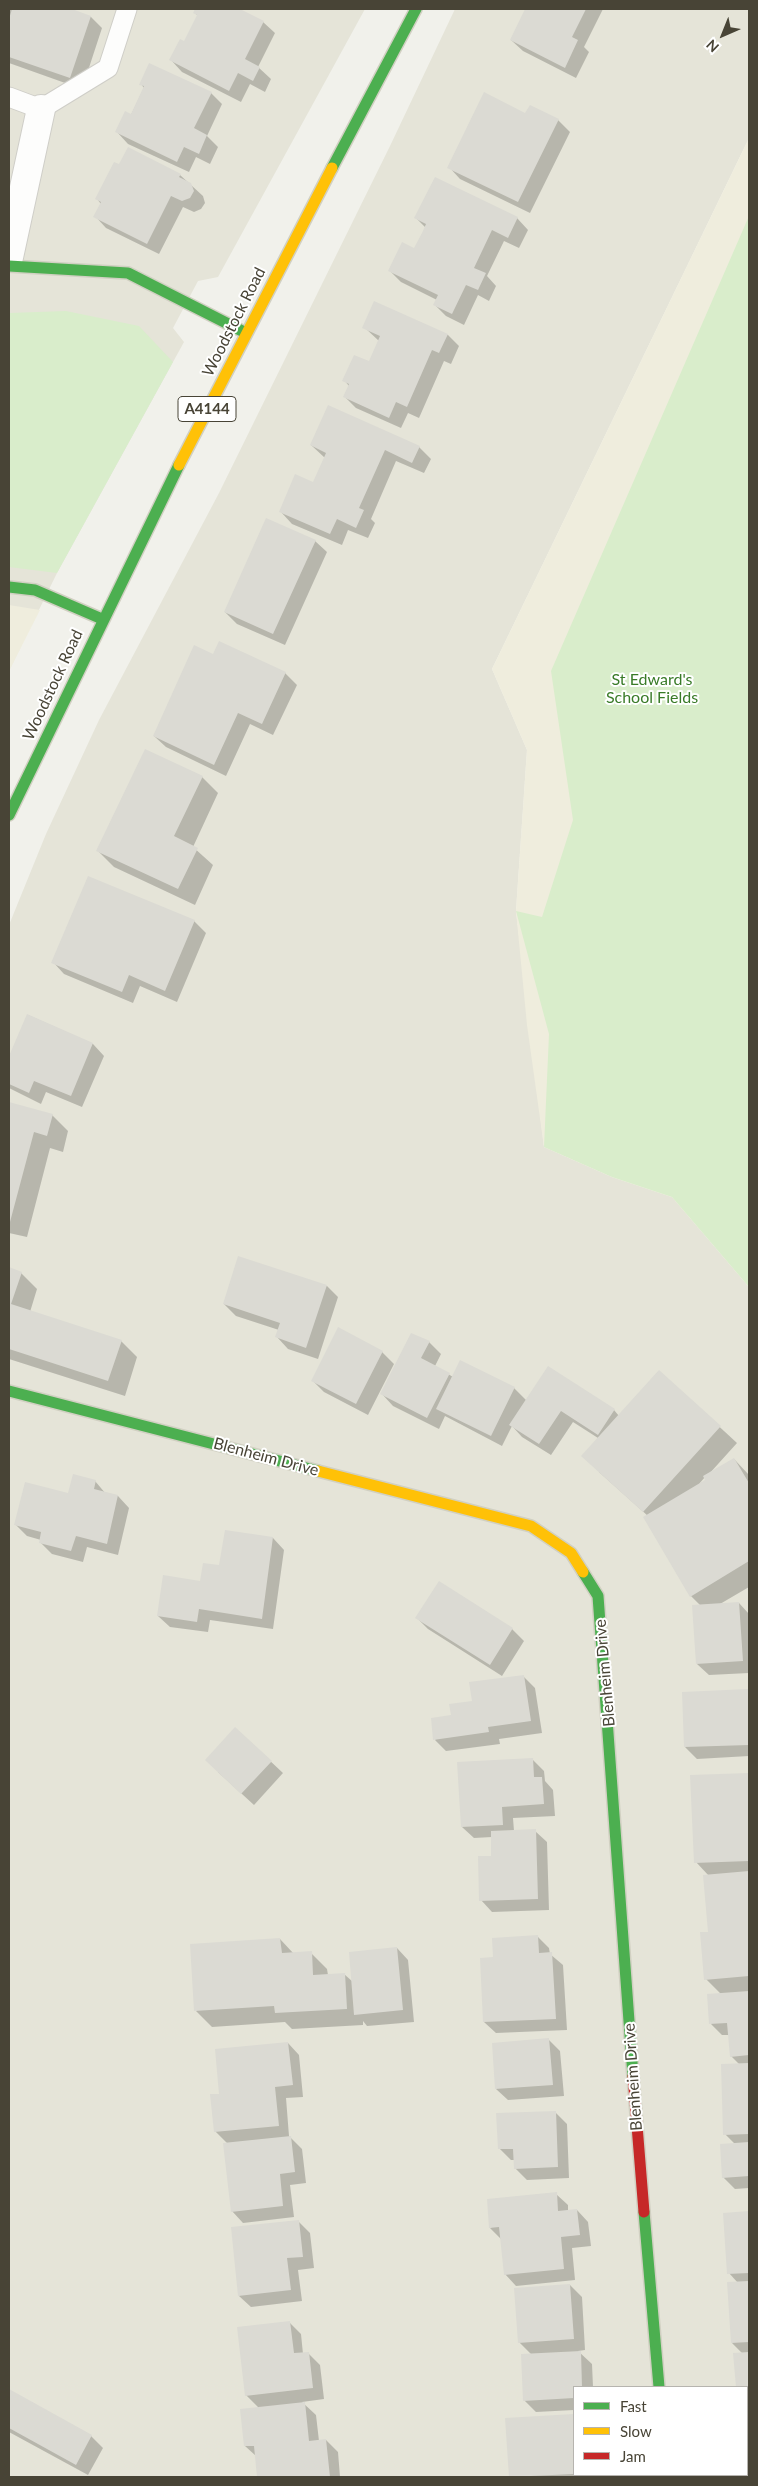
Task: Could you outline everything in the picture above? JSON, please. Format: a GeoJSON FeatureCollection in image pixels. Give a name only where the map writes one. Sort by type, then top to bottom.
{"type":"FeatureCollection","features":[{"type":"Feature","properties":{"kind":"street","name":"Woodstock Road"},"geometry":{"type":"LineString","coordinates":[[9,815],[52,728],[102,619],[246,333],[416,9]]}},
{"type":"Feature","properties":{"kind":"street"},"geometry":{"type":"LineString","coordinates":[[9,257],[41,109]]}},
{"type":"Feature","properties":{"kind":"street"},"geometry":{"type":"LineString","coordinates":[[9,266],[128,273],[246,333]]}},
{"type":"Feature","properties":{"kind":"street"},"geometry":{"type":"LineString","coordinates":[[9,587],[35,590],[102,619]]}},
{"type":"Feature","properties":{"kind":"street","name":"Blenheim Drive"},"geometry":{"type":"LineString","coordinates":[[9,1390],[531,1526],[571,1553],[598,1596],[641,2180],[659,2386]]}},
{"type":"Feature","properties":{"kind":"lane"},"geometry":{"type":"LineString","coordinates":[[9,97],[41,109],[108,68],[127,9]]}},
{"type":"Feature","properties":{"kind":"shaded area"},"geometry":{"type":"Polygon","coordinates":[[[9,9],[365,9],[218,277],[198,281],[173,328],[184,342],[57,573],[9,671],[9,9]]]}},
{"type":"Feature","properties":{"kind":"shaded area"},"geometry":{"type":"Polygon","coordinates":[[[455,9],[749,9],[749,138],[492,669],[527,750],[516,911],[544,1147],[612,1177],[672,1197],[749,1287],[749,2477],[9,2477],[9,925],[46,834],[99,720],[219,493],[390,146],[455,9]]]}},
{"type":"Feature","properties":{"kind":"shaded area"},"geometry":{"type":"Polygon","coordinates":[[[749,138],[749,1287],[672,1197],[612,1177],[544,1147],[527,1025],[516,911],[527,750],[492,669],[749,138]]]}},
{"type":"Feature","properties":{"kind":"shaded area"},"geometry":{"type":"Polygon","coordinates":[[[9,605],[40,610],[9,671],[9,605]]]}},
{"type":"Feature","properties":{"kind":"green space","name":"St Edward's School Fields"},"geometry":{"type":"Polygon","coordinates":[[[749,216],[749,1287],[672,1197],[612,1177],[544,1147],[549,1034],[516,911],[542,917],[573,820],[551,671],[749,216]]]}},
{"type":"Feature","properties":{"kind":"green space"},"geometry":{"type":"Polygon","coordinates":[[[66,311],[139,326],[173,362],[57,573],[9,567],[9,313],[66,311]]]}},
{"type":"Feature","properties":{"kind":"building"},"geometry":{"type":"Polygon","coordinates":[[[12,9],[72,9],[91,16],[70,78],[9,57],[9,19],[12,9]]]}},
{"type":"Feature","properties":{"kind":"building"},"geometry":{"type":"Polygon","coordinates":[[[195,9],[240,9],[264,21],[245,59],[260,67],[253,81],[238,73],[229,91],[169,60],[180,39],[184,41],[197,15],[193,13],[195,9]]]}},
{"type":"Feature","properties":{"kind":"building"},"geometry":{"type":"Polygon","coordinates":[[[525,9],[586,9],[572,37],[578,40],[565,68],[510,40],[525,9]]]}},
{"type":"Feature","properties":{"kind":"building"},"geometry":{"type":"Polygon","coordinates":[[[149,63],[212,92],[194,128],[207,135],[199,154],[184,147],[177,162],[115,132],[125,111],[131,114],[144,86],[139,85],[149,63]]]}},
{"type":"Feature","properties":{"kind":"building"},"geometry":{"type":"Polygon","coordinates":[[[484,92],[525,113],[530,105],[559,119],[518,202],[447,168],[484,92]]]}},
{"type":"Feature","properties":{"kind":"building"},"geometry":{"type":"Polygon","coordinates":[[[128,147],[181,174],[179,177],[191,183],[194,191],[190,198],[182,201],[171,196],[147,244],[93,217],[101,202],[95,199],[114,162],[119,164],[128,147]]]}},
{"type":"Feature","properties":{"kind":"building"},"geometry":{"type":"Polygon","coordinates":[[[435,177],[518,217],[508,238],[492,230],[474,268],[486,273],[478,290],[466,285],[452,314],[433,305],[438,295],[388,271],[402,242],[414,248],[422,233],[426,224],[414,218],[435,177]]]}},
{"type":"Feature","properties":{"kind":"building"},"geometry":{"type":"Polygon","coordinates":[[[374,301],[448,334],[439,353],[432,350],[407,407],[396,402],[389,418],[343,397],[349,384],[342,381],[354,355],[369,361],[380,336],[362,328],[374,301]]]}},
{"type":"Feature","properties":{"kind":"building"},"geometry":{"type":"Polygon","coordinates":[[[328,405],[420,446],[412,463],[385,450],[359,508],[364,510],[356,528],[337,519],[330,534],[279,512],[295,474],[313,482],[326,453],[310,445],[328,405]]]}},
{"type":"Feature","properties":{"kind":"building"},"geometry":{"type":"Polygon","coordinates":[[[266,518],[316,540],[273,634],[224,612],[266,518]]]}},
{"type":"Feature","properties":{"kind":"building"},"geometry":{"type":"Polygon","coordinates":[[[219,641],[286,672],[262,724],[238,713],[214,765],[153,736],[194,645],[213,654],[219,641]]]}},
{"type":"Feature","properties":{"kind":"building"},"geometry":{"type":"Polygon","coordinates":[[[145,749],[203,776],[174,836],[198,848],[178,889],[96,851],[145,749]]]}},
{"type":"Feature","properties":{"kind":"building"},"geometry":{"type":"Polygon","coordinates":[[[88,876],[195,920],[165,991],[129,975],[122,992],[51,963],[88,876]]]}},
{"type":"Feature","properties":{"kind":"building"},"geometry":{"type":"Polygon","coordinates":[[[27,1014],[93,1043],[71,1096],[34,1081],[29,1093],[9,1084],[9,1056],[27,1014]]]}},
{"type":"Feature","properties":{"kind":"building"},"geometry":{"type":"Polygon","coordinates":[[[9,1102],[53,1114],[47,1136],[34,1132],[10,1222],[9,1102]]]}},
{"type":"Feature","properties":{"kind":"building"},"geometry":{"type":"Polygon","coordinates":[[[238,1256],[327,1285],[306,1348],[275,1337],[280,1323],[223,1304],[238,1256]]]}},
{"type":"Feature","properties":{"kind":"building"},"geometry":{"type":"Polygon","coordinates":[[[9,1267],[22,1272],[11,1304],[122,1340],[108,1381],[9,1349],[9,1267]]]}},
{"type":"Feature","properties":{"kind":"building"},"geometry":{"type":"Polygon","coordinates":[[[338,1327],[383,1351],[356,1404],[311,1381],[338,1327]]]}},
{"type":"Feature","properties":{"kind":"building"},"geometry":{"type":"Polygon","coordinates":[[[411,1333],[430,1341],[421,1358],[450,1373],[427,1418],[380,1394],[411,1333]]]}},
{"type":"Feature","properties":{"kind":"building"},"geometry":{"type":"Polygon","coordinates":[[[460,1360],[515,1387],[491,1436],[436,1409],[460,1360]]]}},
{"type":"Feature","properties":{"kind":"building"},"geometry":{"type":"Polygon","coordinates":[[[548,1366],[615,1409],[598,1435],[561,1411],[539,1444],[509,1425],[548,1366]]]}},
{"type":"Feature","properties":{"kind":"building"},"geometry":{"type":"Polygon","coordinates":[[[659,1370],[721,1426],[643,1512],[581,1456],[659,1370]]]}},
{"type":"Feature","properties":{"kind":"building"},"geometry":{"type":"Polygon","coordinates":[[[734,1458],[749,1483],[749,1561],[690,1597],[643,1517],[705,1480],[703,1476],[734,1458]]]}},
{"type":"Feature","properties":{"kind":"building"},"geometry":{"type":"Polygon","coordinates":[[[73,1474],[96,1480],[94,1489],[118,1495],[107,1544],[76,1536],[71,1551],[39,1543],[41,1532],[14,1525],[25,1482],[68,1493],[73,1474]]]}},
{"type":"Feature","properties":{"kind":"building"},"geometry":{"type":"Polygon","coordinates":[[[225,1530],[273,1537],[262,1619],[199,1609],[197,1622],[157,1616],[163,1575],[200,1581],[203,1563],[219,1565],[225,1530]]]}},
{"type":"Feature","properties":{"kind":"building"},"geometry":{"type":"Polygon","coordinates":[[[439,1581],[513,1628],[490,1665],[415,1618],[439,1581]]]}},
{"type":"Feature","properties":{"kind":"building"},"geometry":{"type":"Polygon","coordinates":[[[739,1602],[743,1661],[696,1664],[692,1605],[739,1602]]]}},
{"type":"Feature","properties":{"kind":"building"},"geometry":{"type":"Polygon","coordinates":[[[524,1675],[531,1721],[488,1727],[489,1732],[433,1740],[431,1718],[451,1715],[449,1704],[472,1701],[469,1682],[524,1675]]]}},
{"type":"Feature","properties":{"kind":"building"},"geometry":{"type":"Polygon","coordinates":[[[748,1689],[749,1745],[684,1747],[682,1692],[748,1689]]]}},
{"type":"Feature","properties":{"kind":"building"},"geometry":{"type":"Polygon","coordinates":[[[235,1727],[272,1761],[241,1794],[205,1760],[235,1727]]]}},
{"type":"Feature","properties":{"kind":"building"},"geometry":{"type":"Polygon","coordinates":[[[533,1758],[534,1777],[542,1777],[544,1804],[502,1807],[503,1825],[461,1827],[457,1762],[533,1758]]]}},
{"type":"Feature","properties":{"kind":"building"},"geometry":{"type":"Polygon","coordinates":[[[749,1773],[749,1861],[694,1863],[690,1775],[749,1773]]]}},
{"type":"Feature","properties":{"kind":"building"},"geometry":{"type":"Polygon","coordinates":[[[536,1829],[538,1899],[479,1901],[478,1856],[491,1856],[491,1831],[536,1829]]]}},
{"type":"Feature","properties":{"kind":"building"},"geometry":{"type":"Polygon","coordinates":[[[749,1871],[749,1976],[704,1980],[700,1932],[708,1932],[703,1875],[749,1871]]]}},
{"type":"Feature","properties":{"kind":"building"},"geometry":{"type":"Polygon","coordinates":[[[538,1935],[539,1953],[552,1952],[556,2019],[483,2022],[480,1958],[493,1957],[492,1938],[538,1935]]]}},
{"type":"Feature","properties":{"kind":"building"},"geometry":{"type":"Polygon","coordinates":[[[280,1938],[282,1953],[312,1951],[313,1975],[345,1973],[347,2009],[275,2013],[274,2006],[194,2011],[190,1944],[280,1938]]]}},
{"type":"Feature","properties":{"kind":"building"},"geometry":{"type":"Polygon","coordinates":[[[397,1947],[403,2010],[354,2015],[349,1952],[397,1947]]]}},
{"type":"Feature","properties":{"kind":"building"},"geometry":{"type":"Polygon","coordinates":[[[749,1991],[749,2055],[730,2057],[727,2023],[709,2024],[707,1994],[749,1991]]]}},
{"type":"Feature","properties":{"kind":"building"},"geometry":{"type":"Polygon","coordinates":[[[549,2038],[553,2085],[495,2089],[492,2043],[549,2038]]]}},
{"type":"Feature","properties":{"kind":"building"},"geometry":{"type":"Polygon","coordinates":[[[288,2042],[293,2085],[275,2087],[279,2126],[214,2132],[210,2094],[219,2094],[215,2049],[288,2042]]]}},
{"type":"Feature","properties":{"kind":"building"},"geometry":{"type":"Polygon","coordinates":[[[749,2063],[749,2134],[723,2135],[721,2064],[749,2063]]]}},
{"type":"Feature","properties":{"kind":"building"},"geometry":{"type":"Polygon","coordinates":[[[556,2111],[558,2167],[514,2169],[513,2149],[498,2149],[496,2113],[556,2111]]]}},
{"type":"Feature","properties":{"kind":"building"},"geometry":{"type":"Polygon","coordinates":[[[291,2136],[295,2172],[280,2174],[283,2206],[231,2212],[223,2143],[291,2136]]]}},
{"type":"Feature","properties":{"kind":"building"},"geometry":{"type":"Polygon","coordinates":[[[749,2142],[749,2176],[722,2178],[720,2144],[749,2142]]]}},
{"type":"Feature","properties":{"kind":"building"},"geometry":{"type":"Polygon","coordinates":[[[557,2192],[558,2211],[577,2209],[580,2235],[561,2237],[564,2269],[504,2275],[499,2227],[489,2228],[487,2199],[557,2192]]]}},
{"type":"Feature","properties":{"kind":"building"},"geometry":{"type":"Polygon","coordinates":[[[749,2211],[749,2273],[727,2274],[723,2213],[749,2211]]]}},
{"type":"Feature","properties":{"kind":"building"},"geometry":{"type":"Polygon","coordinates":[[[299,2220],[303,2257],[287,2258],[291,2290],[238,2296],[231,2227],[299,2220]]]}},
{"type":"Feature","properties":{"kind":"building"},"geometry":{"type":"Polygon","coordinates":[[[749,2281],[749,2342],[731,2343],[727,2282],[749,2281]]]}},
{"type":"Feature","properties":{"kind":"building"},"geometry":{"type":"Polygon","coordinates":[[[570,2284],[574,2339],[518,2343],[514,2288],[570,2284]]]}},
{"type":"Feature","properties":{"kind":"building"},"geometry":{"type":"Polygon","coordinates":[[[290,2321],[294,2353],[309,2352],[313,2388],[245,2396],[237,2327],[290,2321]]]}},
{"type":"Feature","properties":{"kind":"building"},"geometry":{"type":"Polygon","coordinates":[[[581,2351],[582,2386],[573,2386],[573,2398],[523,2401],[521,2354],[581,2351]]]}},
{"type":"Feature","properties":{"kind":"building"},"geometry":{"type":"Polygon","coordinates":[[[749,2352],[749,2402],[748,2386],[736,2386],[733,2353],[749,2352]]]}},
{"type":"Feature","properties":{"kind":"building"},"geometry":{"type":"Polygon","coordinates":[[[9,2389],[92,2435],[76,2465],[9,2428],[9,2389]]]}},
{"type":"Feature","properties":{"kind":"building"},"geometry":{"type":"Polygon","coordinates":[[[305,2402],[309,2441],[326,2439],[330,2477],[257,2477],[254,2446],[244,2446],[240,2409],[305,2402]]]}},
{"type":"Feature","properties":{"kind":"building"},"geometry":{"type":"Polygon","coordinates":[[[573,2414],[573,2474],[509,2477],[505,2418],[573,2414]]]}},
{"type":"Feature","properties":{"kind":"building"},"geometry":{"type":"Polygon","coordinates":[[[748,2421],[749,2421],[748,2475],[748,2421]]]}},
{"type":"Feature","properties":{"kind":"traffic: fast"},"geometry":{"type":"LineString","coordinates":[[332,168],[416,9]]}},
{"type":"Feature","properties":{"kind":"traffic: fast"},"geometry":{"type":"LineString","coordinates":[[9,266],[128,273],[246,333]]}},
{"type":"Feature","properties":{"kind":"traffic: fast"},"geometry":{"type":"LineString","coordinates":[[9,815],[179,465]]}},
{"type":"Feature","properties":{"kind":"traffic: fast"},"geometry":{"type":"LineString","coordinates":[[9,587],[35,590],[102,619]]}},
{"type":"Feature","properties":{"kind":"traffic: fast"},"geometry":{"type":"LineString","coordinates":[[9,1391],[318,1471]]}},
{"type":"Feature","properties":{"kind":"traffic: fast"},"geometry":{"type":"LineString","coordinates":[[583,1572],[598,1596],[633,2076]]}},
{"type":"Feature","properties":{"kind":"traffic: fast"},"geometry":{"type":"LineString","coordinates":[[644,2212],[659,2386]]}},
{"type":"Feature","properties":{"kind":"traffic: slow"},"geometry":{"type":"LineString","coordinates":[[179,465],[332,168]]}},
{"type":"Feature","properties":{"kind":"traffic: slow"},"geometry":{"type":"LineString","coordinates":[[318,1471],[531,1526],[571,1553],[583,1572]]}},
{"type":"Feature","properties":{"kind":"traffic: jam"},"geometry":{"type":"LineString","coordinates":[[633,2076],[644,2212]]}}]}
